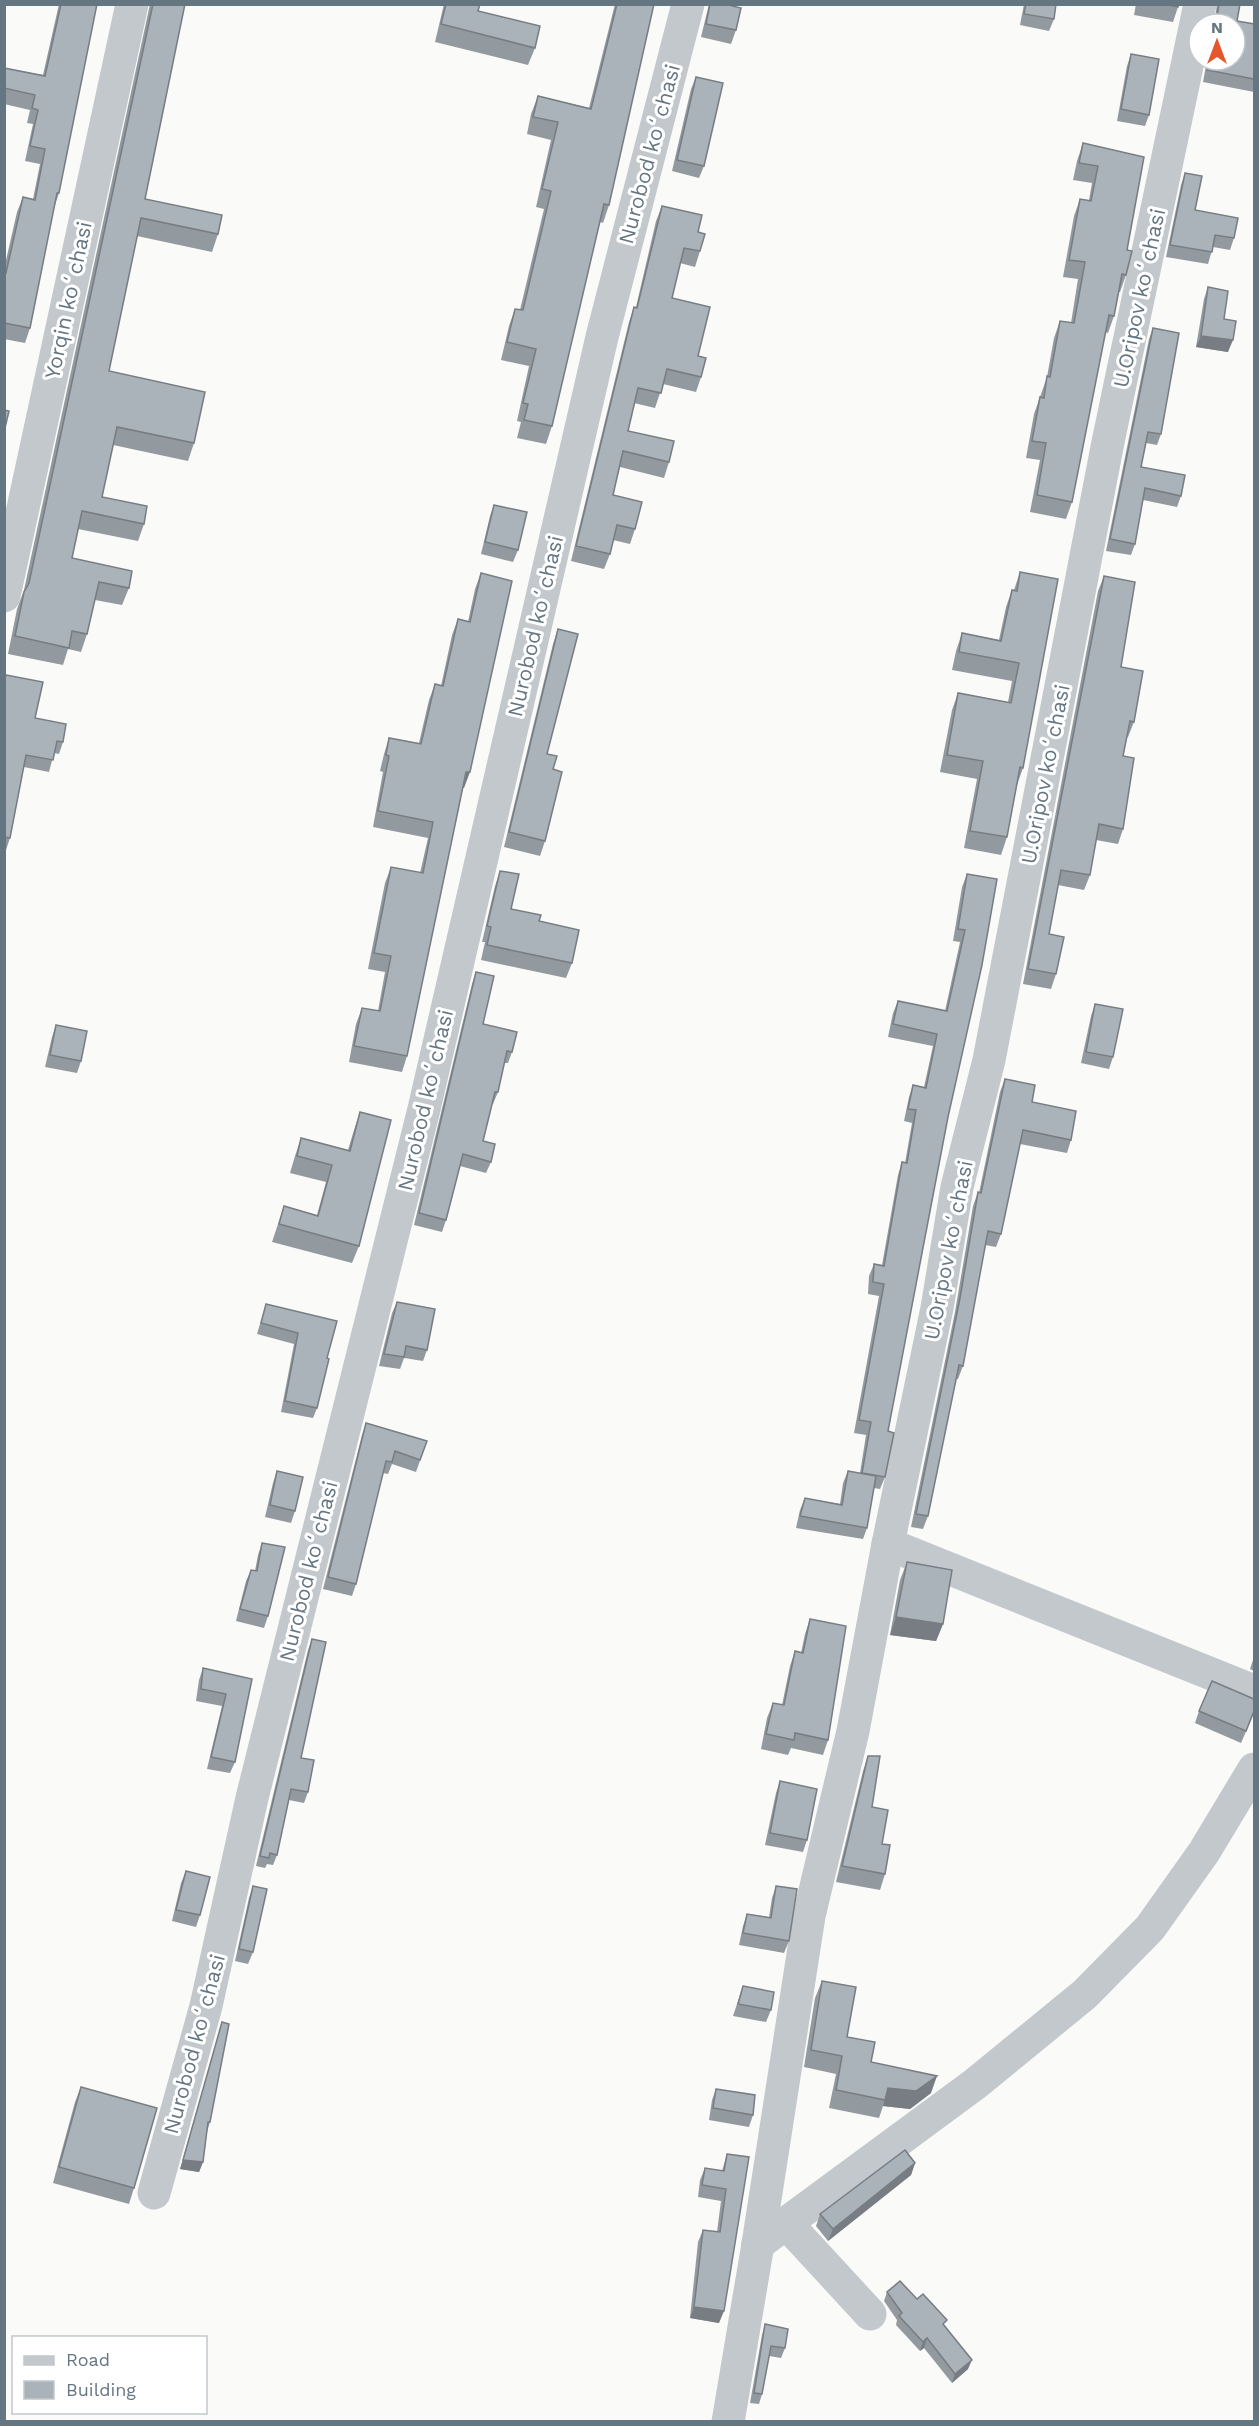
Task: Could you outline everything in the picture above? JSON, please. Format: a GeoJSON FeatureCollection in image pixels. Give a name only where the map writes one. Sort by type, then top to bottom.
{"type":"FeatureCollection","features":[{"type":"Feature","properties":{"kind":"street","name":"Yorqin koʻchasi"},"geometry":{"type":"LineString","coordinates":[[4,596],[132,4]]}},
{"type":"Feature","properties":{"kind":"street","name":"Nurobod koʻchasi"},"geometry":{"type":"LineString","coordinates":[[154,2193],[206,2006],[252,1798],[424,1108],[602,336],[687,4]]}},
{"type":"Feature","properties":{"kind":"street","name":"U.Oripov koʻchasi"},"geometry":{"type":"LineString","coordinates":[[728,2421],[809,1916],[853,1731],[888,1544],[937,1308],[957,1187],[993,1037],[1108,442],[1200,4]]}},
{"type":"Feature","properties":{"kind":"street"},"geometry":{"type":"LineString","coordinates":[[888,1544],[1254,1691]]}},
{"type":"Feature","properties":{"kind":"street"},"geometry":{"type":"LineString","coordinates":[[758,2244],[975,2084],[1085,1994],[1150,1928],[1204,1852],[1254,1769]]}},
{"type":"Feature","properties":{"kind":"street"},"geometry":{"type":"LineString","coordinates":[[787,2224],[870,2314]]}},
{"type":"Feature","properties":{"kind":"building"},"geometry":{"type":"Polygon","coordinates":[[[61,4],[97,4],[30,328],[4,323],[4,272],[6,273],[23,197],[35,200],[45,149],[30,146],[38,110],[32,108],[35,95],[4,88],[4,68],[45,76],[61,4]]]}},
{"type":"Feature","properties":{"kind":"building"},"geometry":{"type":"Polygon","coordinates":[[[153,4],[185,4],[145,199],[222,215],[218,234],[141,218],[109,371],[205,392],[194,443],[117,427],[102,497],[147,506],[144,524],[82,511],[72,558],[132,571],[129,588],[99,582],[87,634],[72,631],[69,648],[15,636],[24,592],[29,583],[153,4]]]}},
{"type":"Feature","properties":{"kind":"building"},"geometry":{"type":"Polygon","coordinates":[[[446,4],[480,4],[478,11],[540,26],[535,48],[441,24],[446,4]]]}},
{"type":"Feature","properties":{"kind":"building"},"geometry":{"type":"Polygon","coordinates":[[[617,4],[654,4],[609,205],[604,204],[552,426],[524,420],[528,404],[523,403],[536,349],[507,342],[515,309],[523,310],[551,191],[542,189],[558,122],[533,117],[538,96],[591,109],[617,4]]]}},
{"type":"Feature","properties":{"kind":"building"},"geometry":{"type":"Polygon","coordinates":[[[710,4],[732,4],[732,6],[741,8],[736,30],[706,24],[710,4]]]}},
{"type":"Feature","properties":{"kind":"building"},"geometry":{"type":"Polygon","coordinates":[[[1026,4],[1056,4],[1054,19],[1024,14],[1026,4]]]}},
{"type":"Feature","properties":{"kind":"building"},"geometry":{"type":"Polygon","coordinates":[[[1219,4],[1240,4],[1239,12],[1218,12],[1219,4]]]}},
{"type":"Feature","properties":{"kind":"building"},"geometry":{"type":"Polygon","coordinates":[[[1247,23],[1254,24],[1254,79],[1217,72],[1247,72],[1247,23]]]}},
{"type":"Feature","properties":{"kind":"building"},"geometry":{"type":"Polygon","coordinates":[[[1131,54],[1159,59],[1149,115],[1121,109],[1131,54]]]}},
{"type":"Feature","properties":{"kind":"building"},"geometry":{"type":"Polygon","coordinates":[[[696,77],[723,83],[704,166],[677,160],[696,77]]]}},
{"type":"Feature","properties":{"kind":"building"},"geometry":{"type":"Polygon","coordinates":[[[1083,143],[1144,157],[1127,250],[1132,251],[1126,275],[1122,274],[1114,316],[1109,315],[1072,502],[1037,495],[1046,443],[1032,441],[1040,397],[1044,398],[1047,376],[1050,377],[1060,321],[1074,323],[1085,262],[1069,260],[1080,199],[1091,201],[1098,166],[1079,163],[1083,143]]]}},
{"type":"Feature","properties":{"kind":"building"},"geometry":{"type":"Polygon","coordinates":[[[1185,173],[1202,176],[1195,210],[1238,218],[1234,238],[1215,235],[1212,252],[1170,245],[1185,173]]]}},
{"type":"Feature","properties":{"kind":"building"},"geometry":{"type":"Polygon","coordinates":[[[662,206],[702,215],[698,232],[705,234],[700,251],[684,248],[672,298],[710,307],[698,356],[706,358],[701,377],[667,369],[661,393],[638,388],[628,431],[674,441],[669,462],[623,451],[613,495],[642,502],[635,529],[617,525],[610,554],[576,546],[634,307],[637,308],[662,206]]]}},
{"type":"Feature","properties":{"kind":"building"},"geometry":{"type":"Polygon","coordinates":[[[1208,287],[1228,291],[1224,319],[1236,321],[1233,340],[1201,336],[1208,287]]]}},
{"type":"Feature","properties":{"kind":"building"},"geometry":{"type":"Polygon","coordinates":[[[1153,328],[1179,333],[1161,434],[1148,432],[1141,467],[1185,475],[1181,496],[1145,488],[1135,544],[1110,539],[1153,328]]]}},
{"type":"Feature","properties":{"kind":"building"},"geometry":{"type":"Polygon","coordinates":[[[4,410],[9,411],[4,432],[4,410]]]}},
{"type":"Feature","properties":{"kind":"building"},"geometry":{"type":"Polygon","coordinates":[[[494,505],[527,512],[518,550],[485,542],[494,505]]]}},
{"type":"Feature","properties":{"kind":"building"},"geometry":{"type":"Polygon","coordinates":[[[1020,572],[1058,579],[1023,768],[1020,767],[1007,837],[970,831],[983,761],[947,755],[958,693],[1011,703],[1019,663],[959,652],[962,633],[1001,641],[1012,590],[1017,591],[1020,572]]]}},
{"type":"Feature","properties":{"kind":"building"},"geometry":{"type":"Polygon","coordinates":[[[481,573],[512,581],[470,772],[466,772],[407,1056],[354,1046],[362,1008],[380,1011],[391,956],[374,953],[391,867],[423,873],[433,822],[378,811],[389,756],[386,755],[389,738],[421,744],[435,684],[443,686],[458,619],[470,622],[481,573]]]}},
{"type":"Feature","properties":{"kind":"building"},"geometry":{"type":"Polygon","coordinates":[[[1104,576],[1135,582],[1121,667],[1143,671],[1134,722],[1130,721],[1123,756],[1134,758],[1123,829],[1099,824],[1090,875],[1061,870],[1049,934],[1064,937],[1056,974],[1028,969],[1104,576]]]}},
{"type":"Feature","properties":{"kind":"building"},"geometry":{"type":"Polygon","coordinates":[[[558,629],[578,634],[547,754],[557,756],[553,769],[562,772],[545,841],[509,832],[558,629]]]}},
{"type":"Feature","properties":{"kind":"building"},"geometry":{"type":"Polygon","coordinates":[[[6,675],[43,682],[35,718],[66,724],[63,742],[57,741],[53,760],[26,755],[10,838],[4,837],[4,681],[6,675]]]}},
{"type":"Feature","properties":{"kind":"building"},"geometry":{"type":"Polygon","coordinates":[[[500,871],[519,874],[511,909],[541,915],[539,921],[579,930],[572,963],[487,945],[491,927],[487,926],[500,871]]]}},
{"type":"Feature","properties":{"kind":"building"},"geometry":{"type":"Polygon","coordinates":[[[967,874],[997,879],[982,965],[948,1117],[888,1431],[894,1433],[885,1477],[862,1473],[871,1422],[859,1420],[884,1284],[873,1282],[874,1264],[884,1266],[902,1162],[907,1163],[916,1110],[908,1109],[913,1085],[926,1088],[937,1034],[893,1024],[898,1001],[947,1011],[965,930],[958,929],[967,874]]]}},
{"type":"Feature","properties":{"kind":"building"},"geometry":{"type":"Polygon","coordinates":[[[476,972],[494,976],[483,1024],[517,1032],[512,1052],[507,1051],[498,1092],[495,1092],[483,1141],[495,1144],[491,1162],[463,1154],[446,1220],[419,1213],[476,972]]]}},
{"type":"Feature","properties":{"kind":"building"},"geometry":{"type":"Polygon","coordinates":[[[1095,1004],[1123,1009],[1113,1057],[1086,1052],[1095,1004]]]}},
{"type":"Feature","properties":{"kind":"building"},"geometry":{"type":"Polygon","coordinates":[[[56,1025],[87,1031],[81,1061],[50,1055],[56,1025]]]}},
{"type":"Feature","properties":{"kind":"building"},"geometry":{"type":"Polygon","coordinates":[[[1005,1079],[1035,1085],[1032,1102],[1076,1111],[1071,1140],[1023,1130],[1001,1234],[988,1231],[963,1366],[959,1365],[928,1516],[916,1514],[960,1298],[978,1192],[981,1193],[1005,1079]]]}},
{"type":"Feature","properties":{"kind":"building"},"geometry":{"type":"Polygon","coordinates":[[[360,1112],[391,1120],[359,1246],[279,1224],[284,1206],[318,1216],[332,1165],[297,1156],[301,1138],[350,1151],[360,1112]]]}},
{"type":"Feature","properties":{"kind":"building"},"geometry":{"type":"Polygon","coordinates":[[[397,1302],[435,1309],[427,1350],[406,1346],[404,1357],[384,1354],[397,1302]]]}},
{"type":"Feature","properties":{"kind":"building"},"geometry":{"type":"Polygon","coordinates":[[[266,1304],[337,1321],[317,1408],[285,1401],[298,1333],[261,1323],[266,1304]]]}},
{"type":"Feature","properties":{"kind":"building"},"geometry":{"type":"Polygon","coordinates":[[[366,1423],[427,1441],[420,1460],[395,1451],[392,1462],[386,1461],[356,1584],[328,1577],[366,1423]]]}},
{"type":"Feature","properties":{"kind":"building"},"geometry":{"type":"Polygon","coordinates":[[[277,1471],[303,1477],[295,1511],[270,1505],[277,1471]]]}},
{"type":"Feature","properties":{"kind":"building"},"geometry":{"type":"Polygon","coordinates":[[[848,1471],[876,1476],[867,1528],[800,1516],[805,1498],[842,1505],[848,1471]]]}},
{"type":"Feature","properties":{"kind":"building"},"geometry":{"type":"Polygon","coordinates":[[[262,1543],[285,1547],[268,1616],[240,1609],[251,1570],[257,1571],[262,1543]]]}},
{"type":"Feature","properties":{"kind":"building"},"geometry":{"type":"Polygon","coordinates":[[[907,1562],[952,1570],[943,1624],[896,1617],[907,1562]]]}},
{"type":"Feature","properties":{"kind":"building"},"geometry":{"type":"Polygon","coordinates":[[[810,1619],[846,1626],[828,1740],[795,1733],[794,1740],[766,1734],[773,1703],[784,1705],[795,1651],[803,1653],[810,1619]]]}},
{"type":"Feature","properties":{"kind":"building"},"geometry":{"type":"Polygon","coordinates":[[[312,1639],[326,1642],[301,1758],[314,1760],[308,1792],[291,1789],[277,1855],[270,1853],[269,1858],[260,1856],[312,1639]]]}},
{"type":"Feature","properties":{"kind":"building"},"geometry":{"type":"Polygon","coordinates":[[[203,1668],[252,1679],[235,1762],[211,1757],[226,1694],[201,1689],[203,1668]]]}},
{"type":"Feature","properties":{"kind":"building"},"geometry":{"type":"Polygon","coordinates":[[[1212,1681],[1254,1699],[1254,1711],[1246,1731],[1199,1711],[1212,1681]]]}},
{"type":"Feature","properties":{"kind":"building"},"geometry":{"type":"Polygon","coordinates":[[[868,1756],[880,1756],[872,1807],[888,1810],[882,1844],[890,1845],[885,1874],[842,1866],[868,1756]]]}},
{"type":"Feature","properties":{"kind":"building"},"geometry":{"type":"Polygon","coordinates":[[[780,1781],[817,1789],[807,1840],[770,1833],[780,1781]]]}},
{"type":"Feature","properties":{"kind":"building"},"geometry":{"type":"Polygon","coordinates":[[[186,1871],[210,1877],[200,1915],[176,1910],[186,1871]]]}},
{"type":"Feature","properties":{"kind":"building"},"geometry":{"type":"Polygon","coordinates":[[[253,1886],[267,1889],[253,1952],[239,1949],[253,1886]]]}},
{"type":"Feature","properties":{"kind":"building"},"geometry":{"type":"Polygon","coordinates":[[[776,1886],[797,1889],[789,1941],[743,1933],[747,1914],[771,1918],[776,1886]]]}},
{"type":"Feature","properties":{"kind":"building"},"geometry":{"type":"Polygon","coordinates":[[[822,1981],[856,1987],[847,2037],[875,2042],[871,2062],[937,2076],[916,2091],[888,2088],[885,2100],[836,2090],[842,2056],[811,2050],[822,1981]]]}},
{"type":"Feature","properties":{"kind":"building"},"geometry":{"type":"Polygon","coordinates":[[[743,1986],[774,1992],[771,2010],[738,2004],[743,1986]]]}},
{"type":"Feature","properties":{"kind":"building"},"geometry":{"type":"Polygon","coordinates":[[[222,2022],[229,2024],[210,2122],[208,2122],[203,2162],[183,2160],[222,2022]]]}},
{"type":"Feature","properties":{"kind":"building"},"geometry":{"type":"Polygon","coordinates":[[[81,2087],[157,2108],[134,2188],[59,2167],[81,2087]]]}},
{"type":"Feature","properties":{"kind":"building"},"geometry":{"type":"Polygon","coordinates":[[[716,2089],[755,2095],[753,2115],[713,2108],[716,2089]]]}},
{"type":"Feature","properties":{"kind":"building"},"geometry":{"type":"Polygon","coordinates":[[[905,2150],[915,2163],[833,2229],[820,2214],[905,2150]]]}},
{"type":"Feature","properties":{"kind":"building"},"geometry":{"type":"Polygon","coordinates":[[[727,2154],[749,2157],[724,2311],[694,2307],[703,2230],[720,2232],[726,2189],[702,2185],[705,2168],[724,2171],[727,2154]]]}},
{"type":"Feature","properties":{"kind":"building"},"geometry":{"type":"Polygon","coordinates":[[[900,2281],[917,2299],[923,2294],[947,2320],[943,2324],[972,2360],[955,2374],[927,2338],[923,2342],[899,2316],[902,2313],[887,2292],[900,2281]]]}},
{"type":"Feature","properties":{"kind":"building"},"geometry":{"type":"Polygon","coordinates":[[[765,2324],[788,2329],[785,2348],[771,2346],[762,2394],[754,2393],[765,2324]]]}}]}
